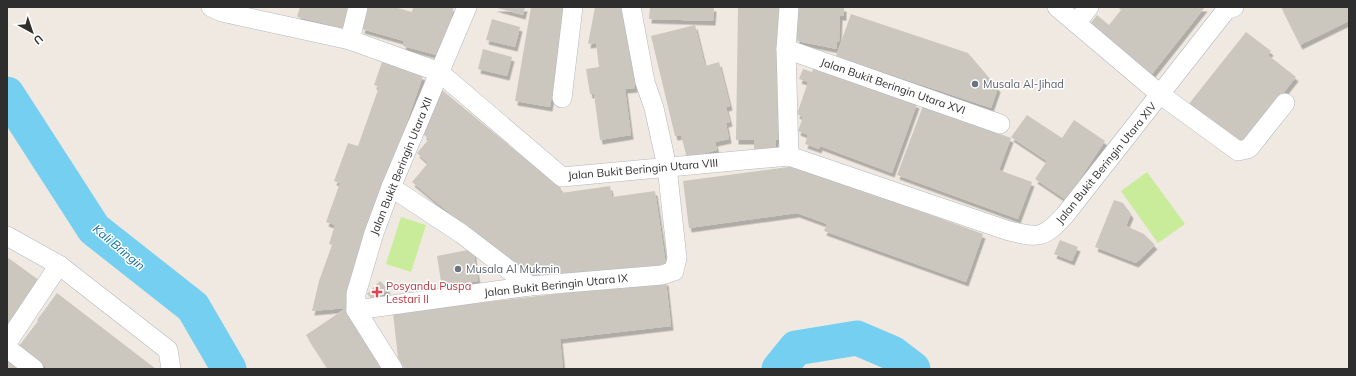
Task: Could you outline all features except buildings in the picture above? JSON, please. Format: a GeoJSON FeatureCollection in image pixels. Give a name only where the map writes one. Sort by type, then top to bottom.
{"type":"FeatureCollection","features":[{"type":"Feature","properties":{"kind":"street"},"geometry":{"type":"LineString","coordinates":[[212,7],[222,12],[350,40],[439,72]]}},
{"type":"Feature","properties":{"kind":"street"},"geometry":{"type":"LineString","coordinates":[[350,40],[358,7]]}},
{"type":"Feature","properties":{"kind":"street","name":"Jalan Bukit Beringin Utara XII"},"geometry":{"type":"LineString","coordinates":[[356,310],[356,294],[374,233],[391,187],[467,7]]}},
{"type":"Feature","properties":{"kind":"street"},"geometry":{"type":"LineString","coordinates":[[562,98],[572,7]]}},
{"type":"Feature","properties":{"kind":"street"},"geometry":{"type":"LineString","coordinates":[[631,7],[645,82],[654,108],[667,167]]}},
{"type":"Feature","properties":{"kind":"street"},"geometry":{"type":"LineString","coordinates":[[788,7],[786,49],[789,156]]}},
{"type":"Feature","properties":{"kind":"street"},"geometry":{"type":"LineString","coordinates":[[1057,7],[1160,95],[1238,151],[1250,147],[1285,103]]}},
{"type":"Feature","properties":{"kind":"street"},"geometry":{"type":"LineString","coordinates":[[1076,23],[1089,7]]}},
{"type":"Feature","properties":{"kind":"street","name":"Jalan Bukit Beringin Utara XIV"},"geometry":{"type":"LineString","coordinates":[[789,156],[1009,231],[1031,236],[1043,235],[1055,226],[1065,215],[1230,9]]}},
{"type":"Feature","properties":{"kind":"street","name":"Jalan Bukit Beringin Utara XVI"},"geometry":{"type":"LineString","coordinates":[[786,49],[1000,124]]}},
{"type":"Feature","properties":{"kind":"street","name":"Jalan Bukit Beringin Utara VIII"},"geometry":{"type":"LineString","coordinates":[[439,72],[562,177],[789,156]]}},
{"type":"Feature","properties":{"kind":"street","name":"Jalan Bukit Beringin Utara IX"},"geometry":{"type":"LineString","coordinates":[[356,310],[530,286],[662,276],[674,271],[677,258],[667,167]]}},
{"type":"Feature","properties":{"kind":"street"},"geometry":{"type":"LineString","coordinates":[[391,187],[462,234],[530,286]]}},
{"type":"Feature","properties":{"kind":"street"},"geometry":{"type":"LineString","coordinates":[[7,236],[59,265],[168,350],[171,369]]}},
{"type":"Feature","properties":{"kind":"street"},"geometry":{"type":"LineString","coordinates":[[7,343],[59,265]]}},
{"type":"Feature","properties":{"kind":"street"},"geometry":{"type":"LineString","coordinates":[[356,310],[394,369]]}},
{"type":"Feature","properties":{"kind":"street"},"geometry":{"type":"LineString","coordinates":[[7,348],[34,369]]}},
{"type":"Feature","properties":{"kind":"green space"},"geometry":{"type":"Polygon","coordinates":[[[1147,172],[1185,224],[1158,243],[1121,191],[1147,172]]]}},
{"type":"Feature","properties":{"kind":"green space"},"geometry":{"type":"Polygon","coordinates":[[[401,217],[426,225],[411,272],[386,264],[401,217]]]}},
{"type":"Feature","properties":{"kind":"waterway","name":"Kali Bringin"},"geometry":{"type":"LineString","coordinates":[[7,94],[94,229],[193,307],[229,369]]}},
{"type":"Feature","properties":{"kind":"waterway","name":"Kali Bringin"},"geometry":{"type":"LineString","coordinates":[[779,369],[796,348],[857,338],[892,353],[913,369]]}},
{"type":"Feature","properties":{"kind":"place","name":"Musala Al-Jihad"},"geometry":{"type":"Point","coordinates":[975,84]}},
{"type":"Feature","properties":{"kind":"place","name":"Musala Al Mukmin"},"geometry":{"type":"Point","coordinates":[458,269]}},
{"type":"Feature","properties":{"kind":"place","name":"Posyandu Puspa Lestari II"},"geometry":{"type":"Point","coordinates":[377,292]}}]}
